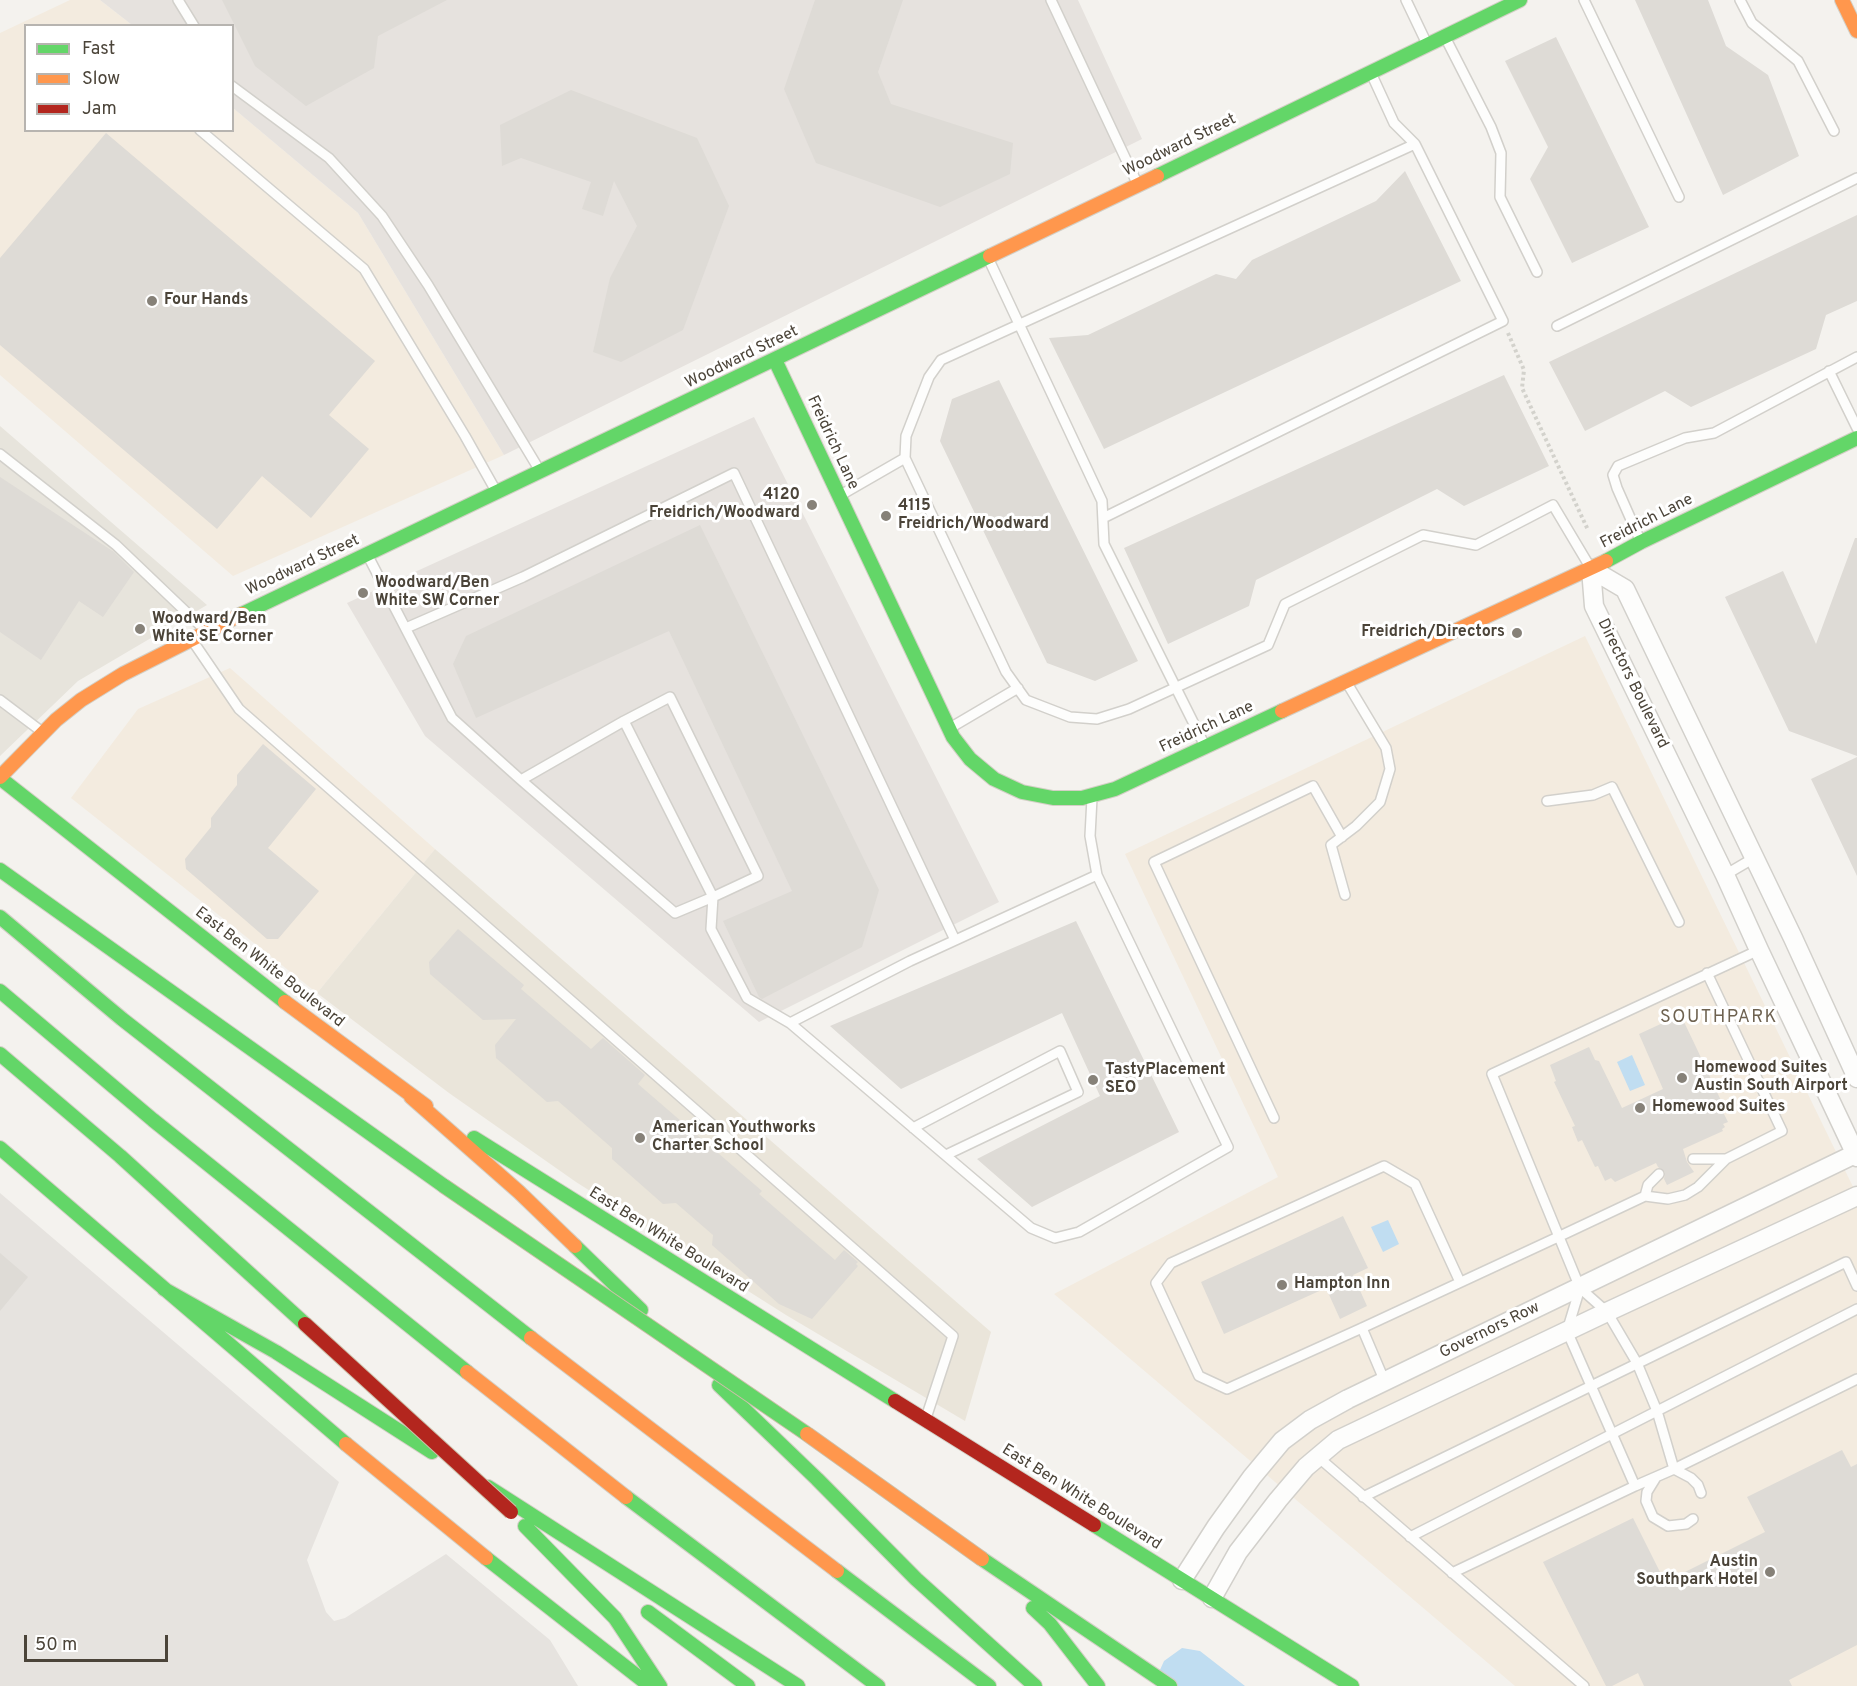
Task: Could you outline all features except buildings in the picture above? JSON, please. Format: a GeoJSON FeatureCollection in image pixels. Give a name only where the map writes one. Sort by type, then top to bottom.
{"type":"FeatureCollection","features":[{"type":"Feature","properties":{"kind":"main road","name":"Woodward Street"},"geometry":{"type":"LineString","coordinates":[[0,777],[64,713],[104,685],[207,631],[988,258],[1520,0]]}},
{"type":"Feature","properties":{"kind":"main road"},"geometry":{"type":"LineString","coordinates":[[1842,0],[1857,31]]}},
{"type":"Feature","properties":{"kind":"main road","name":"Freidrich Lane"},"geometry":{"type":"LineString","coordinates":[[775,360],[957,743],[970,759],[994,779],[1022,792],[1053,798],[1093,796],[1114,789],[1591,569],[1641,542],[1857,438]]}},
{"type":"Feature","properties":{"kind":"main road","name":"East Ben White Boulevard"},"geometry":{"type":"LineString","coordinates":[[0,777],[264,987],[411,1097],[570,1199],[1352,1686]]}},
{"type":"Feature","properties":{"kind":"main road"},"geometry":{"type":"LineString","coordinates":[[0,870],[444,1186],[800,1429],[982,1559],[1170,1686]]}},
{"type":"Feature","properties":{"kind":"main road"},"geometry":{"type":"LineString","coordinates":[[0,917],[122,1019],[628,1414],[989,1686]]}},
{"type":"Feature","properties":{"kind":"main road"},"geometry":{"type":"LineString","coordinates":[[0,991],[153,1120],[397,1317],[605,1481],[878,1686]]}},
{"type":"Feature","properties":{"kind":"main road"},"geometry":{"type":"LineString","coordinates":[[0,1054],[120,1156],[511,1512],[615,1618],[660,1686]]}},
{"type":"Feature","properties":{"kind":"main road"},"geometry":{"type":"LineString","coordinates":[[411,1097],[519,1192],[817,1479],[916,1579],[1035,1686]]}},
{"type":"Feature","properties":{"kind":"main road"},"geometry":{"type":"LineString","coordinates":[[0,1148],[379,1472],[651,1686]]}},
{"type":"Feature","properties":{"kind":"main road"},"geometry":{"type":"LineString","coordinates":[[164,1289],[276,1352],[798,1686]]}},
{"type":"Feature","properties":{"kind":"main road"},"geometry":{"type":"LineString","coordinates":[[511,1512],[578,1561]]}},
{"type":"Feature","properties":{"kind":"main road"},"geometry":{"type":"LineString","coordinates":[[982,1559],[1050,1624],[1098,1686]]}},
{"type":"Feature","properties":{"kind":"main road"},"geometry":{"type":"LineString","coordinates":[[635,1603],[748,1686]]}},
{"type":"Feature","properties":{"kind":"street","name":"Directors Boulevard"},"geometry":{"type":"LineString","coordinates":[[1591,569],[1625,589],[1857,1078]]}},
{"type":"Feature","properties":{"kind":"street","name":"Directors Boulevard"},"geometry":{"type":"LineString","coordinates":[[1591,569],[1594,606],[1725,874],[1856,1154]]}},
{"type":"Feature","properties":{"kind":"street","name":"Governors Row"},"geometry":{"type":"LineString","coordinates":[[1182,1580],[1246,1485],[1282,1441],[1310,1420],[1856,1154]]}},
{"type":"Feature","properties":{"kind":"street","name":"Governors Row"},"geometry":{"type":"LineString","coordinates":[[1212,1599],[1238,1552],[1299,1476],[1338,1440],[1857,1196]]}},
{"type":"Feature","properties":{"kind":"lane"},"geometry":{"type":"LineString","coordinates":[[178,0],[193,24]]}},
{"type":"Feature","properties":{"kind":"lane"},"geometry":{"type":"LineString","coordinates":[[1051,0],[1138,185]]}},
{"type":"Feature","properties":{"kind":"lane"},"geometry":{"type":"LineString","coordinates":[[1406,0],[1427,44]]}},
{"type":"Feature","properties":{"kind":"lane"},"geometry":{"type":"LineString","coordinates":[[1584,0],[1679,197]]}},
{"type":"Feature","properties":{"kind":"lane"},"geometry":{"type":"LineString","coordinates":[[1740,0],[1752,23],[1798,61],[1834,131]]}},
{"type":"Feature","properties":{"kind":"lane"},"geometry":{"type":"LineString","coordinates":[[1445,36],[1494,135],[1501,153],[1500,197],[1537,272]]}},
{"type":"Feature","properties":{"kind":"lane"},"geometry":{"type":"LineString","coordinates":[[1103,518],[1503,321],[1415,144],[1394,123],[1371,72]]}},
{"type":"Feature","properties":{"kind":"lane"},"geometry":{"type":"LineString","coordinates":[[234,87],[329,158],[382,216],[428,285],[540,472]]}},
{"type":"Feature","properties":{"kind":"lane"},"geometry":{"type":"LineString","coordinates":[[202,132],[364,269],[497,493]]}},
{"type":"Feature","properties":{"kind":"lane"},"geometry":{"type":"LineString","coordinates":[[1415,144],[1020,326],[941,360],[929,376],[906,436],[905,458],[1006,672],[1026,700],[1070,717],[1097,719],[1129,708],[1268,645],[1285,604],[1423,535],[1476,545],[1553,505],[1591,569]]}},
{"type":"Feature","properties":{"kind":"lane"},"geometry":{"type":"LineString","coordinates":[[1557,326],[1857,178]]}},
{"type":"Feature","properties":{"kind":"lane"},"geometry":{"type":"LineString","coordinates":[[988,258],[1102,501],[1104,544],[1206,747]]}},
{"type":"Feature","properties":{"kind":"lane"},"geometry":{"type":"LineString","coordinates":[[1641,542],[1613,476],[1618,466],[1685,438],[1714,433],[1857,357]]}},
{"type":"Feature","properties":{"kind":"lane"},"geometry":{"type":"LineString","coordinates":[[1829,371],[1857,428]]}},
{"type":"Feature","properties":{"kind":"lane"},"geometry":{"type":"LineString","coordinates":[[0,453],[116,545],[207,631]]}},
{"type":"Feature","properties":{"kind":"lane"},"geometry":{"type":"LineString","coordinates":[[839,496],[905,458]]}},
{"type":"Feature","properties":{"kind":"lane"},"geometry":{"type":"LineString","coordinates":[[406,628],[523,577],[734,473],[955,940]]}},
{"type":"Feature","properties":{"kind":"lane"},"geometry":{"type":"LineString","coordinates":[[367,554],[452,718],[521,780],[675,913],[758,876],[670,697],[521,780]]}},
{"type":"Feature","properties":{"kind":"lane"},"geometry":{"type":"LineString","coordinates":[[192,639],[239,709],[953,1336],[925,1420]]}},
{"type":"Feature","properties":{"kind":"lane"},"geometry":{"type":"LineString","coordinates":[[1345,895],[1331,845],[1356,826],[1380,802],[1390,769],[1386,748],[1346,681]]}},
{"type":"Feature","properties":{"kind":"lane"},"geometry":{"type":"LineString","coordinates":[[949,729],[1018,688]]}},
{"type":"Feature","properties":{"kind":"lane"},"geometry":{"type":"LineString","coordinates":[[0,700],[44,732]]}},
{"type":"Feature","properties":{"kind":"lane"},"geometry":{"type":"LineString","coordinates":[[624,721],[713,897],[711,929],[747,998],[790,1023],[1031,1228],[1055,1238],[1079,1232],[1228,1147],[1097,875],[1090,836],[1093,796]]}},
{"type":"Feature","properties":{"kind":"lane"},"geometry":{"type":"LineString","coordinates":[[1274,1118],[1154,862],[1313,786],[1326,813],[1342,837]]}},
{"type":"Feature","properties":{"kind":"lane"},"geometry":{"type":"LineString","coordinates":[[1547,801],[1593,795],[1612,787],[1679,922]]}},
{"type":"Feature","properties":{"kind":"lane"},"geometry":{"type":"LineString","coordinates":[[1725,874],[1754,858]]}},
{"type":"Feature","properties":{"kind":"lane"},"geometry":{"type":"LineString","coordinates":[[790,1023],[955,940],[1097,875]]}},
{"type":"Feature","properties":{"kind":"lane"},"geometry":{"type":"LineString","coordinates":[[1701,1493],[1698,1485],[1691,1478],[1674,1469],[1657,1411],[1637,1363],[1607,1312],[1580,1288],[1492,1074],[1759,950]]}},
{"type":"Feature","properties":{"kind":"lane"},"geometry":{"type":"LineString","coordinates":[[1460,1282],[1415,1184],[1383,1166],[1171,1263],[1156,1283],[1199,1376],[1227,1389],[1362,1328],[1645,1196],[1668,1199],[1685,1195],[1698,1187],[1726,1159],[1782,1131],[1707,973]]}},
{"type":"Feature","properties":{"kind":"lane"},"geometry":{"type":"LineString","coordinates":[[913,1128],[1059,1051],[1078,1092],[946,1155]]}},
{"type":"Feature","properties":{"kind":"lane"},"geometry":{"type":"LineString","coordinates":[[1693,1159],[1726,1159]]}},
{"type":"Feature","properties":{"kind":"lane"},"geometry":{"type":"LineString","coordinates":[[1645,1196],[1648,1185],[1659,1174]]}},
{"type":"Feature","properties":{"kind":"lane"},"geometry":{"type":"LineString","coordinates":[[1363,1497],[1846,1262],[1857,1286]]}},
{"type":"Feature","properties":{"kind":"lane"},"geometry":{"type":"LineString","coordinates":[[1580,1288],[1567,1331],[1635,1486]]}},
{"type":"Feature","properties":{"kind":"lane"},"geometry":{"type":"LineString","coordinates":[[1410,1537],[1857,1309]]}},
{"type":"Feature","properties":{"kind":"lane"},"geometry":{"type":"LineString","coordinates":[[1362,1328],[1385,1382]]}},
{"type":"Feature","properties":{"kind":"lane"},"geometry":{"type":"LineString","coordinates":[[1452,1573],[1674,1469],[1857,1379]]}},
{"type":"Feature","properties":{"kind":"lane"},"geometry":{"type":"LineString","coordinates":[[1318,1457],[1584,1686]]}},
{"type":"Feature","properties":{"kind":"lane"},"geometry":{"type":"LineString","coordinates":[[1657,1477],[1650,1484],[1646,1501],[1653,1517],[1668,1526],[1686,1524],[1693,1519]]}},
{"type":"Feature","properties":{"kind":"path"},"geometry":{"type":"LineString","coordinates":[[1503,321],[1524,370],[1522,388],[1588,530]]}},
{"type":"Feature","properties":{"kind":"shaded area"},"geometry":{"type":"Polygon","coordinates":[[[70,0],[100,0],[131,24],[24,24],[24,132],[234,132],[234,109],[358,213],[504,455],[233,576],[0,375],[0,33],[70,0]]]}},
{"type":"Feature","properties":{"kind":"shaded area"},"geometry":{"type":"Polygon","coordinates":[[[100,0],[1078,0],[1142,139],[504,455],[358,213],[234,109],[234,24],[131,24],[100,0]]]}},
{"type":"Feature","properties":{"kind":"shaded area"},"geometry":{"type":"Polygon","coordinates":[[[754,417],[999,902],[759,1022],[425,736],[347,603],[754,417]]]}},
{"type":"Feature","properties":{"kind":"shaded area"},"geometry":{"type":"Polygon","coordinates":[[[0,426],[207,605],[78,681],[0,756],[0,426]]]}},
{"type":"Feature","properties":{"kind":"shaded area"},"geometry":{"type":"Polygon","coordinates":[[[1585,636],[1857,1195],[1857,1686],[1515,1686],[1054,1294],[1278,1177],[1125,854],[1585,636]]]}},
{"type":"Feature","properties":{"kind":"shaded area"},"geometry":{"type":"Polygon","coordinates":[[[230,668],[435,849],[317,993],[71,798],[138,709],[230,668]]]}},
{"type":"Feature","properties":{"kind":"shaded area","name":"American Youthworks Charter School"},"geometry":{"type":"Polygon","coordinates":[[[435,849],[991,1332],[965,1421],[786,1315],[576,1182],[449,1093],[317,993],[435,849]]]}},
{"type":"Feature","properties":{"kind":"shaded area"},"geometry":{"type":"Polygon","coordinates":[[[0,1193],[339,1482],[307,1560],[326,1612],[334,1621],[345,1618],[446,1554],[550,1640],[578,1686],[0,1686],[0,1193]]]}},
{"type":"Feature","properties":{"kind":"water"},"geometry":{"type":"Polygon","coordinates":[[[1632,1055],[1645,1085],[1630,1091],[1617,1062],[1632,1055]]]}},
{"type":"Feature","properties":{"kind":"water"},"geometry":{"type":"Polygon","coordinates":[[[1388,1220],[1399,1244],[1383,1252],[1371,1227],[1388,1220]]]}},
{"type":"Feature","properties":{"kind":"water"},"geometry":{"type":"Polygon","coordinates":[[[1182,1648],[1200,1651],[1245,1686],[1161,1686],[1155,1681],[1164,1661],[1182,1648]]]}},
{"type":"Feature","properties":{"kind":"traffic: fast"},"geometry":{"type":"LineString","coordinates":[[1157,176],[1520,0]]}},
{"type":"Feature","properties":{"kind":"traffic: fast"},"geometry":{"type":"LineString","coordinates":[[242,614],[990,256]]}},
{"type":"Feature","properties":{"kind":"traffic: fast"},"geometry":{"type":"LineString","coordinates":[[775,360],[953,737],[970,759],[994,779],[1022,792],[1053,798],[1082,798],[1115,789],[1282,711]]}},
{"type":"Feature","properties":{"kind":"traffic: fast"},"geometry":{"type":"LineString","coordinates":[[1606,561],[1857,438]]}},
{"type":"Feature","properties":{"kind":"traffic: fast"},"geometry":{"type":"LineString","coordinates":[[0,778],[285,1002]]}},
{"type":"Feature","properties":{"kind":"traffic: fast"},"geometry":{"type":"LineString","coordinates":[[0,870],[444,1186]]}},
{"type":"Feature","properties":{"kind":"traffic: fast"},"geometry":{"type":"LineString","coordinates":[[0,917],[122,1019],[531,1338]]}},
{"type":"Feature","properties":{"kind":"traffic: fast"},"geometry":{"type":"LineString","coordinates":[[0,991],[153,1120],[467,1372]]}},
{"type":"Feature","properties":{"kind":"traffic: fast"},"geometry":{"type":"LineString","coordinates":[[0,1054],[120,1156],[305,1324]]}},
{"type":"Feature","properties":{"kind":"traffic: fast"},"geometry":{"type":"LineString","coordinates":[[474,1138],[895,1401]]}},
{"type":"Feature","properties":{"kind":"traffic: fast"},"geometry":{"type":"LineString","coordinates":[[0,1148],[346,1444]]}},
{"type":"Feature","properties":{"kind":"traffic: fast"},"geometry":{"type":"LineString","coordinates":[[444,1186],[807,1434]]}},
{"type":"Feature","properties":{"kind":"traffic: fast"},"geometry":{"type":"LineString","coordinates":[[575,1246],[641,1310]]}},
{"type":"Feature","properties":{"kind":"traffic: fast"},"geometry":{"type":"LineString","coordinates":[[164,1289],[276,1352],[432,1452]]}},
{"type":"Feature","properties":{"kind":"traffic: fast"},"geometry":{"type":"LineString","coordinates":[[719,1385],[916,1579],[1035,1686]]}},
{"type":"Feature","properties":{"kind":"traffic: fast"},"geometry":{"type":"LineString","coordinates":[[488,1487],[798,1686]]}},
{"type":"Feature","properties":{"kind":"traffic: fast"},"geometry":{"type":"LineString","coordinates":[[626,1497],[878,1686]]}},
{"type":"Feature","properties":{"kind":"traffic: fast"},"geometry":{"type":"LineString","coordinates":[[1094,1525],[1352,1686]]}},
{"type":"Feature","properties":{"kind":"traffic: fast"},"geometry":{"type":"LineString","coordinates":[[525,1526],[615,1618],[660,1686]]}},
{"type":"Feature","properties":{"kind":"traffic: fast"},"geometry":{"type":"LineString","coordinates":[[486,1558],[650,1686]]}},
{"type":"Feature","properties":{"kind":"traffic: fast"},"geometry":{"type":"LineString","coordinates":[[982,1559],[1170,1686]]}},
{"type":"Feature","properties":{"kind":"traffic: fast"},"geometry":{"type":"LineString","coordinates":[[837,1571],[989,1686]]}},
{"type":"Feature","properties":{"kind":"traffic: fast"},"geometry":{"type":"LineString","coordinates":[[1033,1608],[1050,1624],[1098,1686]]}},
{"type":"Feature","properties":{"kind":"traffic: fast"},"geometry":{"type":"LineString","coordinates":[[648,1612],[748,1686]]}},
{"type":"Feature","properties":{"kind":"traffic: slow"},"geometry":{"type":"LineString","coordinates":[[1842,0],[1857,31]]}},
{"type":"Feature","properties":{"kind":"traffic: slow"},"geometry":{"type":"LineString","coordinates":[[990,256],[1157,176]]}},
{"type":"Feature","properties":{"kind":"traffic: slow"},"geometry":{"type":"LineString","coordinates":[[1282,711],[1606,561]]}},
{"type":"Feature","properties":{"kind":"traffic: slow"},"geometry":{"type":"LineString","coordinates":[[0,777],[56,720],[81,700],[123,674],[242,614]]}},
{"type":"Feature","properties":{"kind":"traffic: slow"},"geometry":{"type":"LineString","coordinates":[[285,1002],[426,1106]]}},
{"type":"Feature","properties":{"kind":"traffic: slow"},"geometry":{"type":"LineString","coordinates":[[411,1097],[519,1192],[575,1246]]}},
{"type":"Feature","properties":{"kind":"traffic: slow"},"geometry":{"type":"LineString","coordinates":[[531,1338],[837,1571]]}},
{"type":"Feature","properties":{"kind":"traffic: slow"},"geometry":{"type":"LineString","coordinates":[[467,1372],[626,1497]]}},
{"type":"Feature","properties":{"kind":"traffic: slow"},"geometry":{"type":"LineString","coordinates":[[807,1434],[982,1559]]}},
{"type":"Feature","properties":{"kind":"traffic: slow"},"geometry":{"type":"LineString","coordinates":[[346,1444],[486,1558]]}},
{"type":"Feature","properties":{"kind":"traffic: jam"},"geometry":{"type":"LineString","coordinates":[[305,1324],[511,1512]]}},
{"type":"Feature","properties":{"kind":"traffic: jam"},"geometry":{"type":"LineString","coordinates":[[895,1401],[1094,1525]]}},
{"type":"Feature","properties":{"kind":"place","name":"Four Hands"},"geometry":{"type":"Point","coordinates":[152,301]}},
{"type":"Feature","properties":{"kind":"place","name":"4120 Freidrich/Woodward"},"geometry":{"type":"Point","coordinates":[812,505]}},
{"type":"Feature","properties":{"kind":"place","name":"4115 Freidrich/Woodward"},"geometry":{"type":"Point","coordinates":[886,516]}},
{"type":"Feature","properties":{"kind":"place","name":"Woodward/Ben White SW Corner"},"geometry":{"type":"Point","coordinates":[363,593]}},
{"type":"Feature","properties":{"kind":"place","name":"Woodward/Ben White SE Corner"},"geometry":{"type":"Point","coordinates":[140,629]}},
{"type":"Feature","properties":{"kind":"place","name":"Freidrich/Directors"},"geometry":{"type":"Point","coordinates":[1517,633]}},
{"type":"Feature","properties":{"kind":"place","name":"Homewood Suites Austin South Airport"},"geometry":{"type":"Point","coordinates":[1682,1078]}},
{"type":"Feature","properties":{"kind":"place","name":"TastyPlacement SEO"},"geometry":{"type":"Point","coordinates":[1093,1080]}},
{"type":"Feature","properties":{"kind":"place","name":"Homewood Suites"},"geometry":{"type":"Point","coordinates":[1640,1108]}},
{"type":"Feature","properties":{"kind":"place","name":"American Youthworks Charter School"},"geometry":{"type":"Point","coordinates":[640,1138]}},
{"type":"Feature","properties":{"kind":"place","name":"Hampton Inn"},"geometry":{"type":"Point","coordinates":[1282,1285]}},
{"type":"Feature","properties":{"kind":"place","name":"Austin Southpark Hotel"},"geometry":{"type":"Point","coordinates":[1770,1572]}},
{"type":"Feature","properties":{"kind":"district","name":"SOUTHPARK"},"geometry":{"type":"Point","coordinates":[1719,1018]}}]}
